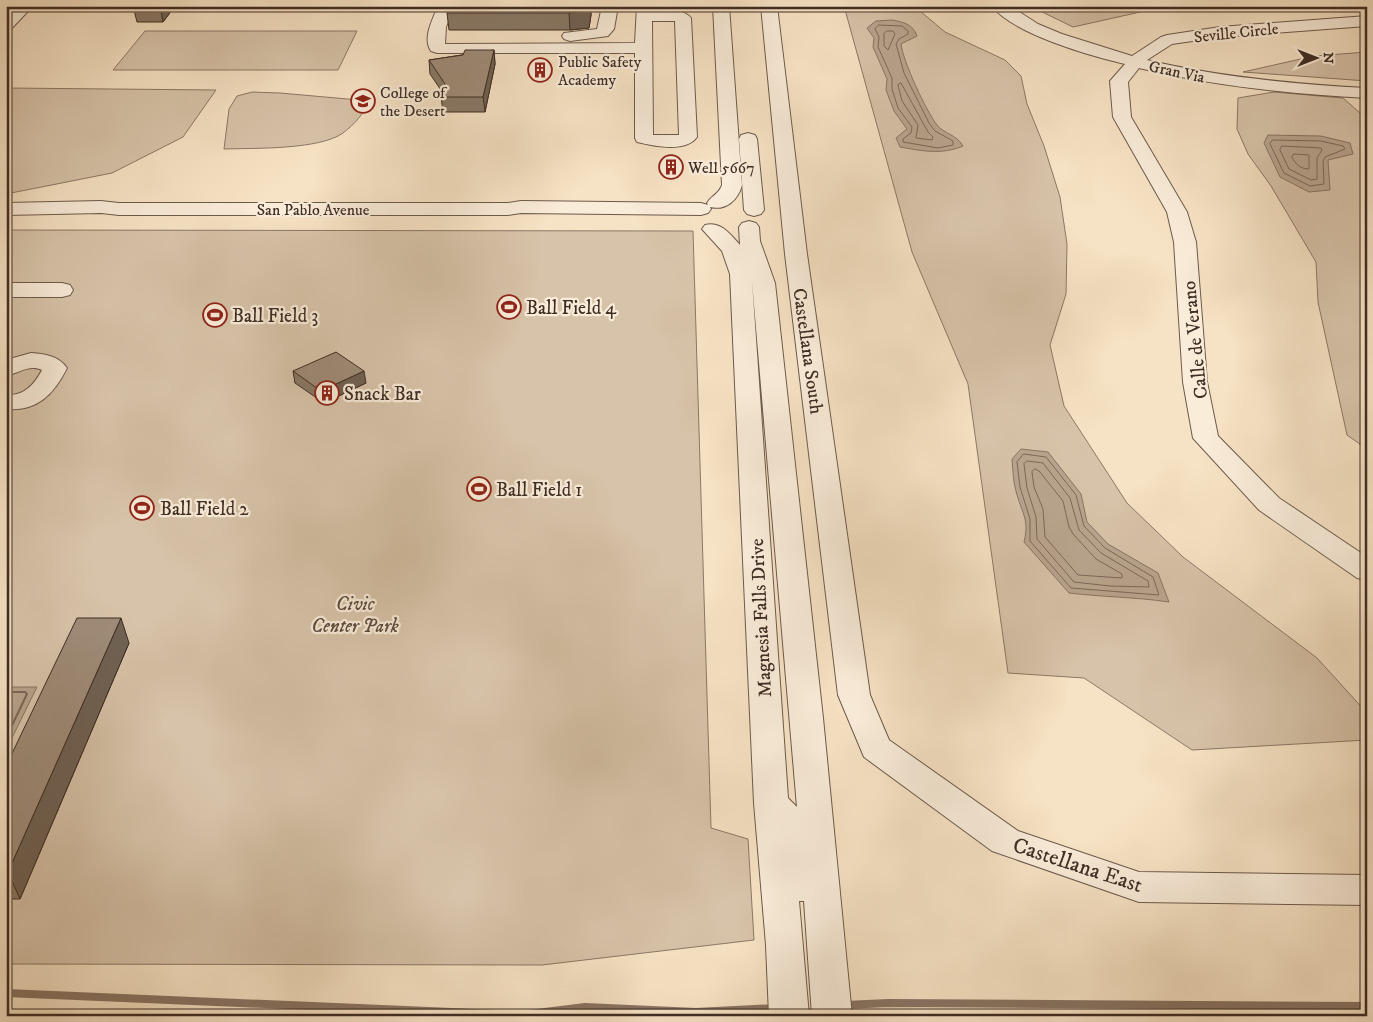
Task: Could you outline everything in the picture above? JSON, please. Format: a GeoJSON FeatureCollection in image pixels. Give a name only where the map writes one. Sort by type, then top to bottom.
{"type":"FeatureCollection","features":[{"type":"Feature","properties":{"kind":"street"},"geometry":{"type":"LineString","coordinates":[[6,24],[25,6]]}},
{"type":"Feature","properties":{"kind":"street"},"geometry":{"type":"LineString","coordinates":[[446,6],[436,39],[437,48],[644,48]]}},
{"type":"Feature","properties":{"kind":"street"},"geometry":{"type":"LineString","coordinates":[[461,37],[590,36],[606,30],[610,6]]}},
{"type":"Feature","properties":{"kind":"street"},"geometry":{"type":"LineString","coordinates":[[707,216],[729,195],[732,185],[721,6]]}},
{"type":"Feature","properties":{"kind":"street","name":"Castellana South"},"geometry":{"type":"LineString","coordinates":[[769,6],[796,254],[854,695]]}},
{"type":"Feature","properties":{"kind":"street","name":"Gran Via"},"geometry":{"type":"LineString","coordinates":[[1000,6],[1031,26],[1066,42],[1138,59],[1243,76],[1367,85]]}},
{"type":"Feature","properties":{"kind":"street","name":"Gran Via"},"geometry":{"type":"LineString","coordinates":[[1019,6],[1061,30],[1177,73],[1262,86],[1367,93]]}},
{"type":"Feature","properties":{"kind":"street"},"geometry":{"type":"LineString","coordinates":[[645,11],[683,18],[688,138],[685,140],[655,141],[644,138],[645,11]]}},
{"type":"Feature","properties":{"kind":"street","name":"Seville Circle"},"geometry":{"type":"LineString","coordinates":[[1138,59],[1167,40],[1220,32],[1367,21]]}},
{"type":"Feature","properties":{"kind":"street","name":"Calle de Verano"},"geometry":{"type":"LineString","coordinates":[[1138,59],[1119,81],[1122,117],[1177,212],[1185,242],[1195,382],[1206,438],[1269,504],[1367,571]]}},
{"type":"Feature","properties":{"kind":"street","name":"Magnesia Falls Drive"},"geometry":{"type":"LineString","coordinates":[[746,120],[752,219],[749,241],[764,283],[808,718],[832,1016]]}},
{"type":"Feature","properties":{"kind":"street"},"geometry":{"type":"LineString","coordinates":[[738,204],[752,219],[732,231],[707,216],[738,204]]}},
{"type":"Feature","properties":{"kind":"street","name":"San Pablo Avenue"},"geometry":{"type":"LineString","coordinates":[[6,208],[101,207],[119,209]]}},
{"type":"Feature","properties":{"kind":"street","name":"San Pablo Avenue"},"geometry":{"type":"LineString","coordinates":[[6,218],[119,209],[508,209],[520,212],[595,217],[707,216]]}},
{"type":"Feature","properties":{"kind":"street","name":"Magnesia Falls Drive"},"geometry":{"type":"LineString","coordinates":[[707,216],[732,249],[741,274],[770,803],[785,945],[789,1016]]}},
{"type":"Feature","properties":{"kind":"street"},"geometry":{"type":"LineString","coordinates":[[6,290],[62,290]]}},
{"type":"Feature","properties":{"kind":"street"},"geometry":{"type":"LineString","coordinates":[[6,402],[12,403],[27,399],[42,391],[55,368],[48,362],[30,360],[8,367]]}},
{"type":"Feature","properties":{"kind":"street","name":"Castellana East"},"geometry":{"type":"LineString","coordinates":[[854,695],[876,748],[1005,841],[1139,887],[1367,890]]}},
{"type":"Feature","properties":{"kind":"street"},"geometry":{"type":"LineString","coordinates":[[770,803],[792,824],[798,846],[804,914],[810,927],[825,944]]}},
{"type":"Feature","properties":{"kind":"green space"},"geometry":{"type":"Polygon","coordinates":[[[844,6],[914,6],[945,32],[1005,60],[1021,76],[1027,104],[1044,146],[1060,197],[1067,244],[1066,294],[1050,345],[1064,406],[1127,503],[1183,557],[1317,658],[1367,713],[1367,740],[1192,750],[1084,678],[1008,673],[968,384],[912,252],[844,6]]]}},
{"type":"Feature","properties":{"kind":"green space"},"geometry":{"type":"Polygon","coordinates":[[[1030,6],[1167,6],[1073,27],[1030,6]]]}},
{"type":"Feature","properties":{"kind":"green space"},"geometry":{"type":"Polygon","coordinates":[[[145,31],[357,31],[338,70],[113,70],[145,31]]]}},
{"type":"Feature","properties":{"kind":"green space"},"geometry":{"type":"Polygon","coordinates":[[[1367,52],[1367,81],[1243,72],[1314,56],[1367,52]]]}},
{"type":"Feature","properties":{"kind":"green space"},"geometry":{"type":"Polygon","coordinates":[[[6,88],[216,90],[183,137],[112,173],[6,194],[6,88]]]}},
{"type":"Feature","properties":{"kind":"green space"},"geometry":{"type":"Polygon","coordinates":[[[252,92],[370,101],[351,126],[332,139],[318,143],[286,147],[224,149],[229,109],[237,96],[252,92]]]}},
{"type":"Feature","properties":{"kind":"green space"},"geometry":{"type":"Polygon","coordinates":[[[1274,92],[1343,98],[1367,119],[1367,449],[1347,435],[1318,302],[1316,262],[1271,186],[1248,154],[1237,129],[1238,98],[1274,92]]]}},
{"type":"Feature","properties":{"kind":"green space","name":"Civic Center Park"},"geometry":{"type":"Polygon","coordinates":[[[6,230],[693,231],[711,828],[748,839],[754,940],[542,965],[6,964],[6,230]]]}},
{"type":"Feature","properties":{"kind":"water"},"geometry":{"type":"Polygon","coordinates":[[[892,20],[907,24],[915,32],[917,36],[901,44],[910,73],[927,109],[937,125],[957,139],[963,146],[947,151],[924,151],[900,147],[896,138],[907,129],[894,111],[886,90],[887,79],[873,47],[874,38],[867,28],[876,21],[892,20]]]}},
{"type":"Feature","properties":{"kind":"water"},"geometry":{"type":"Polygon","coordinates":[[[1268,135],[1321,136],[1350,143],[1353,154],[1328,160],[1330,190],[1309,192],[1280,177],[1264,143],[1268,135]]]}},
{"type":"Feature","properties":{"kind":"water"},"geometry":{"type":"Polygon","coordinates":[[[1021,449],[1048,452],[1081,494],[1087,522],[1108,544],[1158,573],[1169,602],[1069,593],[1024,542],[1026,527],[1015,487],[1012,459],[1021,449]]]}},
{"type":"Feature","properties":{"kind":"water"},"geometry":{"type":"Polygon","coordinates":[[[6,687],[37,687],[6,750],[6,687]]]}},
{"type":"Feature","properties":{"kind":"building"},"geometry":{"type":"Polygon","coordinates":[[[450,6],[589,6],[588,10],[569,13],[447,13],[450,6]]]}},
{"type":"Feature","properties":{"kind":"building"},"geometry":{"type":"Polygon","coordinates":[[[465,50],[494,50],[483,97],[441,97],[445,84],[429,60],[463,55],[465,50]]]}},
{"type":"Feature","properties":{"kind":"building"},"geometry":{"type":"Polygon","coordinates":[[[336,352],[364,371],[321,391],[293,371],[336,352]]]}},
{"type":"Feature","properties":{"kind":"building"},"geometry":{"type":"Polygon","coordinates":[[[77,618],[121,618],[8,872],[6,872],[6,766],[77,618]]]}},
{"type":"Feature","properties":{"kind":"waterway"},"geometry":{"type":"LineString","coordinates":[[6,993],[521,1015],[585,1007],[696,1012],[776,1008]]}},
{"type":"Feature","properties":{"kind":"waterway"},"geometry":{"type":"LineString","coordinates":[[844,1005],[889,1003],[1367,1006]]}},
{"type":"Feature","properties":{"kind":"place","name":"Public Safety Academy"},"geometry":{"type":"Point","coordinates":[540,70]}},
{"type":"Feature","properties":{"kind":"place","name":"College of the Desert"},"geometry":{"type":"Point","coordinates":[363,101]}},
{"type":"Feature","properties":{"kind":"place","name":"Well 5667"},"geometry":{"type":"Point","coordinates":[671,167]}},
{"type":"Feature","properties":{"kind":"place","name":"Ball Field 4"},"geometry":{"type":"Point","coordinates":[509,307]}},
{"type":"Feature","properties":{"kind":"place","name":"Ball Field 3"},"geometry":{"type":"Point","coordinates":[215,315]}},
{"type":"Feature","properties":{"kind":"place","name":"Snack Bar"},"geometry":{"type":"Point","coordinates":[327,393]}},
{"type":"Feature","properties":{"kind":"place","name":"Ball Field 1"},"geometry":{"type":"Point","coordinates":[479,489]}},
{"type":"Feature","properties":{"kind":"place","name":"Ball Field 2"},"geometry":{"type":"Point","coordinates":[142,508]}}]}
